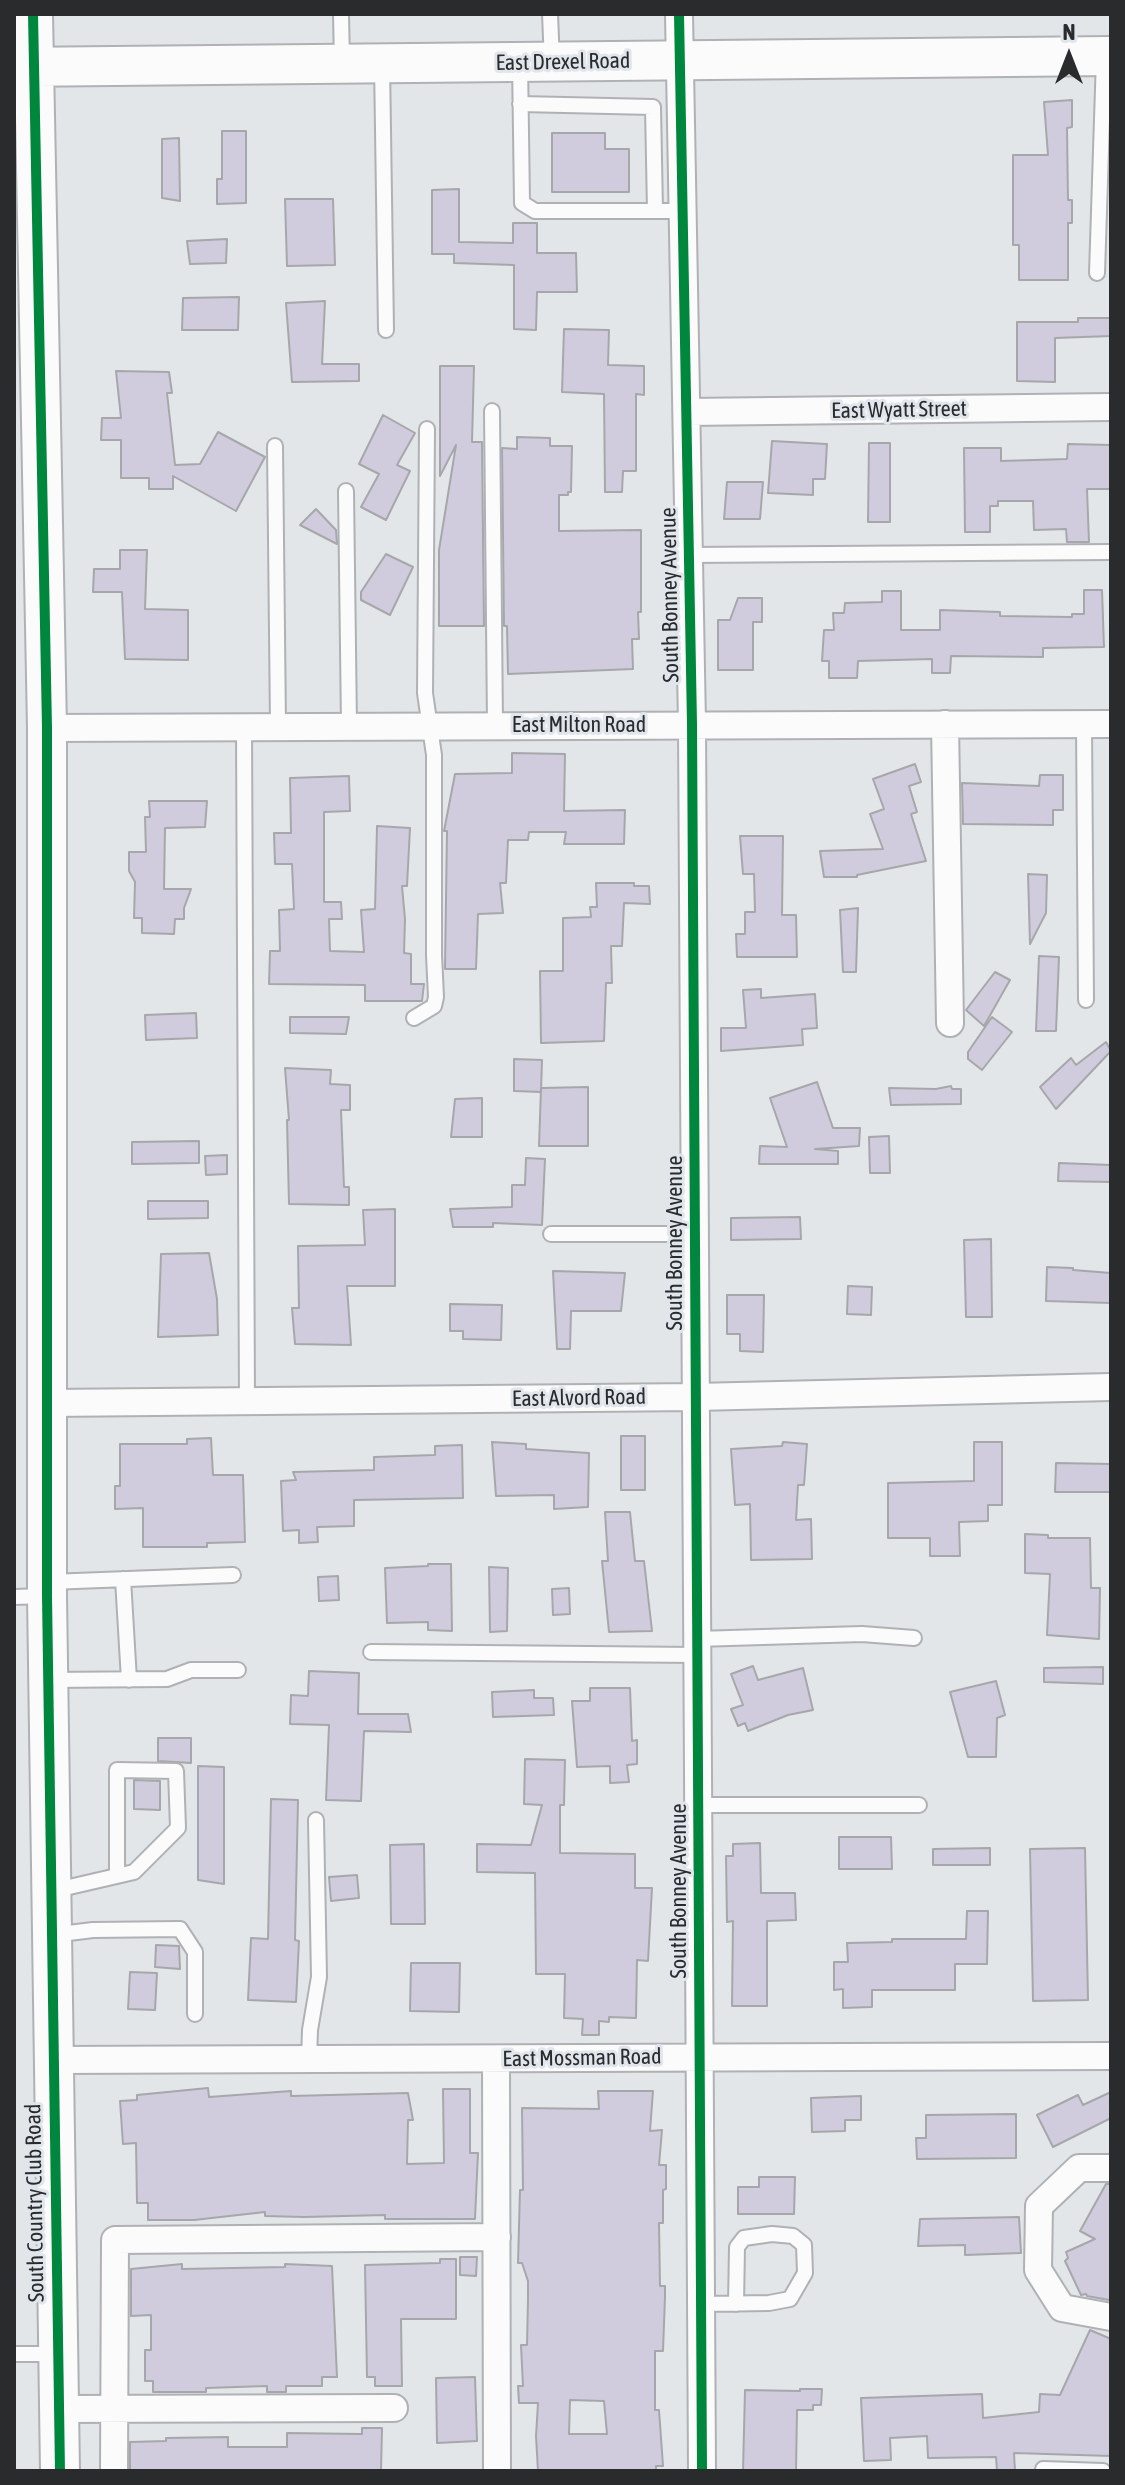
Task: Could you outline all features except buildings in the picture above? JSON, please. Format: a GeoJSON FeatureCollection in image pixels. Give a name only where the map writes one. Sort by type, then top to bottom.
{"type":"FeatureCollection","features":[{"type":"Feature","properties":{"kind":"street","name":"South Country Club Road"},"geometry":{"type":"LineString","coordinates":[[33,14],[24,67],[47,728],[48,1403],[36,1592],[48,1680],[60,2471]]}},
{"type":"Feature","properties":{"kind":"street","name":"South Bonney Avenue"},"geometry":{"type":"LineString","coordinates":[[679,14],[692,724],[702,2471]]}},
{"type":"Feature","properties":{"kind":"street","name":"East Drexel Road"},"geometry":{"type":"LineString","coordinates":[[24,67],[1108,56]]}},
{"type":"Feature","properties":{"kind":"street","name":"East Wyatt Street"},"geometry":{"type":"LineString","coordinates":[[687,412],[1111,407]]}},
{"type":"Feature","properties":{"kind":"street"},"geometry":{"type":"LineString","coordinates":[[945,724],[950,1023]]}},
{"type":"Feature","properties":{"kind":"street","name":"East Milton Road"},"geometry":{"type":"LineString","coordinates":[[47,728],[1111,724]]}},
{"type":"Feature","properties":{"kind":"street","name":"East Alvord Road"},"geometry":{"type":"LineString","coordinates":[[48,1403],[696,1397],[1111,1387]]}},
{"type":"Feature","properties":{"kind":"street","name":"East Mossman Road"},"geometry":{"type":"LineString","coordinates":[[53,2060],[1111,2056]]}},
{"type":"Feature","properties":{"kind":"street"},"geometry":{"type":"LineString","coordinates":[[496,2060],[497,2471]]}},
{"type":"Feature","properties":{"kind":"street"},"geometry":{"type":"LineString","coordinates":[[1111,2168],[1079,2168],[1039,2206],[1038,2270],[1062,2308],[1111,2317]]}},
{"type":"Feature","properties":{"kind":"street"},"geometry":{"type":"LineString","coordinates":[[114,2471],[115,2240],[497,2237]]}},
{"type":"Feature","properties":{"kind":"street"},"geometry":{"type":"LineString","coordinates":[[58,2409],[394,2408]]}},
{"type":"Feature","properties":{"kind":"lane"},"geometry":{"type":"LineString","coordinates":[[341,14],[342,64]]}},
{"type":"Feature","properties":{"kind":"lane"},"geometry":{"type":"LineString","coordinates":[[550,14],[520,104],[522,203],[535,211],[683,211]]}},
{"type":"Feature","properties":{"kind":"lane"},"geometry":{"type":"LineString","coordinates":[[1097,273],[1108,56]]}},
{"type":"Feature","properties":{"kind":"lane"},"geometry":{"type":"LineString","coordinates":[[382,63],[386,330]]}},
{"type":"Feature","properties":{"kind":"lane"},"geometry":{"type":"LineString","coordinates":[[520,104],[653,107],[655,211]]}},
{"type":"Feature","properties":{"kind":"lane"},"geometry":{"type":"LineString","coordinates":[[492,411],[495,725]]}},
{"type":"Feature","properties":{"kind":"lane"},"geometry":{"type":"LineString","coordinates":[[414,1018],[434,1006],[436,997],[434,755],[425,693],[427,429]]}},
{"type":"Feature","properties":{"kind":"lane"},"geometry":{"type":"LineString","coordinates":[[275,446],[278,726]]}},
{"type":"Feature","properties":{"kind":"lane"},"geometry":{"type":"LineString","coordinates":[[346,491],[349,726]]}},
{"type":"Feature","properties":{"kind":"lane"},"geometry":{"type":"LineString","coordinates":[[689,555],[1111,552]]}},
{"type":"Feature","properties":{"kind":"lane"},"geometry":{"type":"LineString","coordinates":[[1084,724],[1086,1000]]}},
{"type":"Feature","properties":{"kind":"lane"},"geometry":{"type":"LineString","coordinates":[[244,727],[247,1402]]}},
{"type":"Feature","properties":{"kind":"lane"},"geometry":{"type":"LineString","coordinates":[[551,1234],[695,1234]]}},
{"type":"Feature","properties":{"kind":"lane"},"geometry":{"type":"LineString","coordinates":[[36,1592],[95,1580],[233,1575]]}},
{"type":"Feature","properties":{"kind":"lane"},"geometry":{"type":"LineString","coordinates":[[123,1579],[129,1680]]}},
{"type":"Feature","properties":{"kind":"lane"},"geometry":{"type":"LineString","coordinates":[[371,1652],[697,1647],[862,1634],[914,1638]]}},
{"type":"Feature","properties":{"kind":"lane"},"geometry":{"type":"LineString","coordinates":[[48,1680],[167,1679],[191,1670],[238,1670]]}},
{"type":"Feature","properties":{"kind":"lane"},"geometry":{"type":"LineString","coordinates":[[52,1891],[117,1876],[134,1872],[178,1828],[176,1771],[117,1770],[117,1876]]}},
{"type":"Feature","properties":{"kind":"lane"},"geometry":{"type":"LineString","coordinates":[[698,1805],[919,1805]]}},
{"type":"Feature","properties":{"kind":"lane"},"geometry":{"type":"LineString","coordinates":[[309,2060],[310,2030],[319,1977],[316,1820]]}},
{"type":"Feature","properties":{"kind":"lane"},"geometry":{"type":"LineString","coordinates":[[51,1935],[93,1930],[180,1929],[195,1952],[195,2014]]}},
{"type":"Feature","properties":{"kind":"lane"},"geometry":{"type":"LineString","coordinates":[[701,2304],[736,2304],[769,2303],[790,2299],[805,2273],[804,2245],[793,2236],[772,2234],[744,2238],[737,2247],[736,2304]]}},
{"type":"Feature","properties":{"kind":"lane"},"geometry":{"type":"LineString","coordinates":[[14,2354],[58,2354]]}},
{"type":"Feature","properties":{"kind":"lane"},"geometry":{"type":"LineString","coordinates":[[1043,2469],[1103,2471]]}},
{"type":"Feature","properties":{"kind":"cycle path"},"geometry":{"type":"LineString","coordinates":[[33,14],[47,728],[47,1596],[60,2471]]}},
{"type":"Feature","properties":{"kind":"cycle path"},"geometry":{"type":"LineString","coordinates":[[679,14],[692,724],[702,2471]]}}]}
